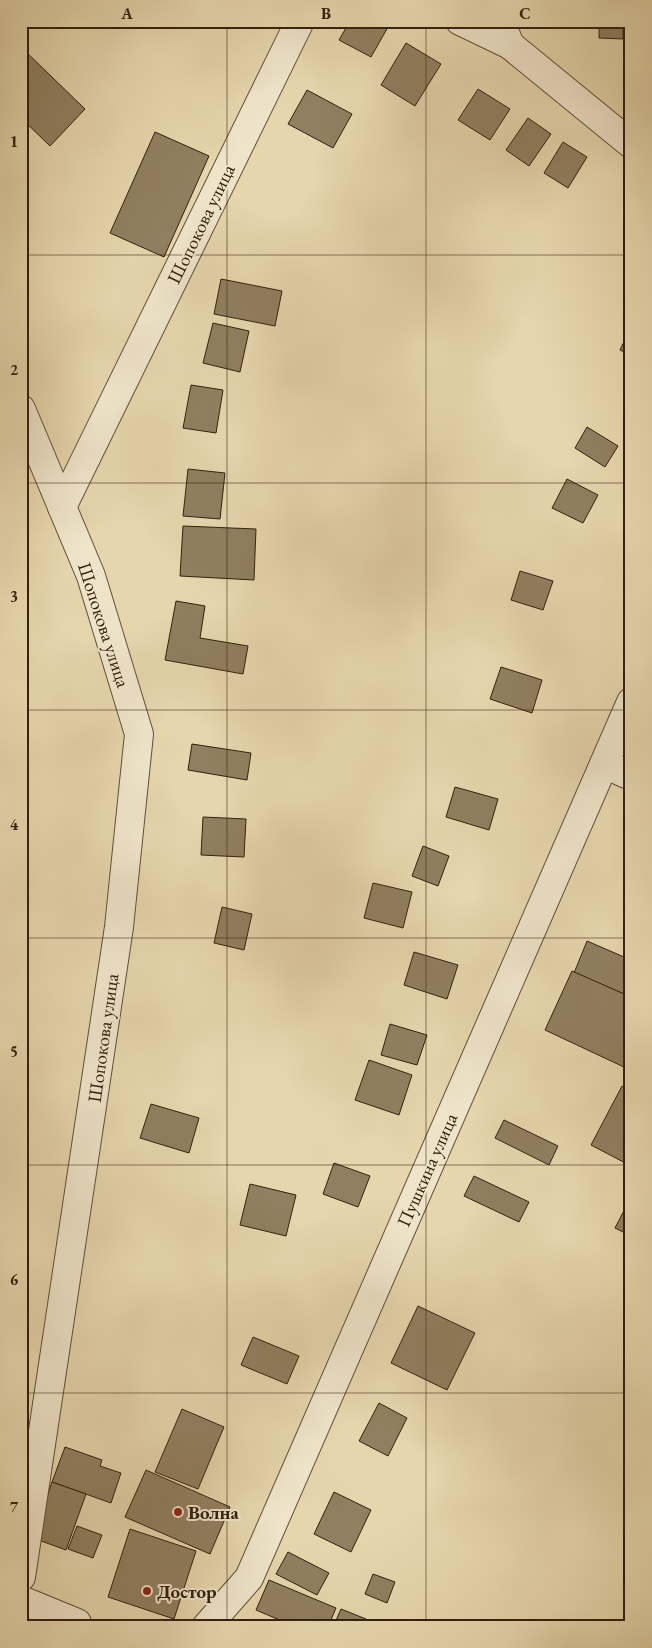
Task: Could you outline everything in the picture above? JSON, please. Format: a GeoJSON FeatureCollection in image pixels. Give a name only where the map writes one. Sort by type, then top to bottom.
{"type":"FeatureCollection","features":[{"type":"Feature","properties":{"kind":"street","name":"Шопокова улица"},"geometry":{"type":"LineString","coordinates":[[62,507],[300,21]]}},
{"type":"Feature","properties":{"kind":"street"},"geometry":{"type":"LineString","coordinates":[[460,21],[505,33],[631,144]]}},
{"type":"Feature","properties":{"kind":"street","name":"Шопокова улица"},"geometry":{"type":"LineString","coordinates":[[21,409],[91,576],[138,734],[119,927],[21,1577]]}},
{"type":"Feature","properties":{"kind":"street","name":"Пушкина улица"},"geometry":{"type":"LineString","coordinates":[[206,1627],[249,1578],[631,702]]}},
{"type":"Feature","properties":{"kind":"street"},"geometry":{"type":"LineString","coordinates":[[604,764],[631,776]]}},
{"type":"Feature","properties":{"kind":"street"},"geometry":{"type":"LineString","coordinates":[[21,1600],[77,1623],[78,1627]]}},
{"type":"Feature","properties":{"kind":"building"},"geometry":{"type":"Polygon","coordinates":[[[350,21],[377,21],[388,27],[371,57],[339,40],[350,21]]]}},
{"type":"Feature","properties":{"kind":"building"},"geometry":{"type":"Polygon","coordinates":[[[599,21],[623,21],[623,39],[599,38],[599,21]]]}},
{"type":"Feature","properties":{"kind":"building"},"geometry":{"type":"Polygon","coordinates":[[[406,43],[441,64],[415,106],[381,85],[406,43]]]}},
{"type":"Feature","properties":{"kind":"building"},"geometry":{"type":"Polygon","coordinates":[[[21,47],[85,109],[50,146],[21,118],[21,47]]]}},
{"type":"Feature","properties":{"kind":"building"},"geometry":{"type":"Polygon","coordinates":[[[478,89],[510,109],[490,140],[458,120],[478,89]]]}},
{"type":"Feature","properties":{"kind":"building"},"geometry":{"type":"Polygon","coordinates":[[[307,90],[352,114],[333,148],[288,124],[307,90]]]}},
{"type":"Feature","properties":{"kind":"building"},"geometry":{"type":"Polygon","coordinates":[[[528,118],[551,134],[529,166],[506,150],[528,118]]]}},
{"type":"Feature","properties":{"kind":"building"},"geometry":{"type":"Polygon","coordinates":[[[155,132],[209,156],[164,257],[110,233],[155,132]]]}},
{"type":"Feature","properties":{"kind":"building"},"geometry":{"type":"Polygon","coordinates":[[[563,142],[587,157],[568,188],[544,173],[563,142]]]}},
{"type":"Feature","properties":{"kind":"building"},"geometry":{"type":"Polygon","coordinates":[[[631,204],[631,220],[624,216],[631,204]]]}},
{"type":"Feature","properties":{"kind":"building"},"geometry":{"type":"Polygon","coordinates":[[[221,279],[282,291],[275,326],[214,314],[221,279]]]}},
{"type":"Feature","properties":{"kind":"building"},"geometry":{"type":"Polygon","coordinates":[[[213,323],[249,331],[240,372],[203,363],[213,323]]]}},
{"type":"Feature","properties":{"kind":"building"},"geometry":{"type":"Polygon","coordinates":[[[631,327],[631,355],[620,350],[631,327]]]}},
{"type":"Feature","properties":{"kind":"building"},"geometry":{"type":"Polygon","coordinates":[[[191,385],[223,390],[216,433],[183,428],[191,385]]]}},
{"type":"Feature","properties":{"kind":"building"},"geometry":{"type":"Polygon","coordinates":[[[587,427],[618,446],[605,467],[575,448],[587,427]]]}},
{"type":"Feature","properties":{"kind":"building"},"geometry":{"type":"Polygon","coordinates":[[[188,469],[225,473],[220,519],[183,516],[188,469]]]}},
{"type":"Feature","properties":{"kind":"building"},"geometry":{"type":"Polygon","coordinates":[[[567,479],[598,495],[583,523],[552,508],[567,479]]]}},
{"type":"Feature","properties":{"kind":"building"},"geometry":{"type":"Polygon","coordinates":[[[183,526],[256,529],[254,580],[180,576],[183,526]]]}},
{"type":"Feature","properties":{"kind":"building"},"geometry":{"type":"Polygon","coordinates":[[[520,571],[553,581],[543,610],[511,600],[520,571]]]}},
{"type":"Feature","properties":{"kind":"building"},"geometry":{"type":"Polygon","coordinates":[[[176,601],[205,606],[200,638],[248,646],[243,674],[165,660],[176,601]]]}},
{"type":"Feature","properties":{"kind":"building"},"geometry":{"type":"Polygon","coordinates":[[[501,667],[542,680],[532,713],[490,699],[501,667]]]}},
{"type":"Feature","properties":{"kind":"building"},"geometry":{"type":"Polygon","coordinates":[[[192,744],[251,753],[247,780],[188,770],[192,744]]]}},
{"type":"Feature","properties":{"kind":"building"},"geometry":{"type":"Polygon","coordinates":[[[455,787],[498,799],[489,830],[446,817],[455,787]]]}},
{"type":"Feature","properties":{"kind":"building"},"geometry":{"type":"Polygon","coordinates":[[[203,817],[246,819],[244,857],[201,855],[203,817]]]}},
{"type":"Feature","properties":{"kind":"building"},"geometry":{"type":"Polygon","coordinates":[[[423,846],[449,856],[438,886],[412,876],[423,846]]]}},
{"type":"Feature","properties":{"kind":"building"},"geometry":{"type":"Polygon","coordinates":[[[631,853],[631,868],[625,866],[631,853]]]}},
{"type":"Feature","properties":{"kind":"building"},"geometry":{"type":"Polygon","coordinates":[[[373,883],[412,892],[403,928],[364,918],[373,883]]]}},
{"type":"Feature","properties":{"kind":"building"},"geometry":{"type":"Polygon","coordinates":[[[222,907],[252,914],[244,950],[214,943],[222,907]]]}},
{"type":"Feature","properties":{"kind":"building"},"geometry":{"type":"Polygon","coordinates":[[[587,941],[631,960],[631,997],[574,973],[587,941]]]}},
{"type":"Feature","properties":{"kind":"building"},"geometry":{"type":"Polygon","coordinates":[[[414,952],[458,965],[447,999],[404,985],[414,952]]]}},
{"type":"Feature","properties":{"kind":"building"},"geometry":{"type":"Polygon","coordinates":[[[572,971],[631,997],[631,1057],[626,1068],[545,1030],[572,971]]]}},
{"type":"Feature","properties":{"kind":"building"},"geometry":{"type":"Polygon","coordinates":[[[390,1024],[427,1035],[417,1065],[381,1055],[390,1024]]]}},
{"type":"Feature","properties":{"kind":"building"},"geometry":{"type":"Polygon","coordinates":[[[369,1060],[412,1075],[399,1115],[355,1100],[369,1060]]]}},
{"type":"Feature","properties":{"kind":"building"},"geometry":{"type":"Polygon","coordinates":[[[622,1086],[631,1091],[631,1166],[591,1145],[622,1086]]]}},
{"type":"Feature","properties":{"kind":"building"},"geometry":{"type":"Polygon","coordinates":[[[151,1104],[199,1118],[189,1153],[140,1138],[151,1104]]]}},
{"type":"Feature","properties":{"kind":"building"},"geometry":{"type":"Polygon","coordinates":[[[504,1120],[558,1146],[549,1165],[495,1138],[504,1120]]]}},
{"type":"Feature","properties":{"kind":"building"},"geometry":{"type":"Polygon","coordinates":[[[334,1163],[370,1176],[358,1207],[323,1194],[334,1163]]]}},
{"type":"Feature","properties":{"kind":"building"},"geometry":{"type":"Polygon","coordinates":[[[474,1176],[529,1202],[519,1222],[464,1196],[474,1176]]]}},
{"type":"Feature","properties":{"kind":"building"},"geometry":{"type":"Polygon","coordinates":[[[250,1184],[296,1195],[286,1236],[240,1225],[250,1184]]]}},
{"type":"Feature","properties":{"kind":"building"},"geometry":{"type":"Polygon","coordinates":[[[631,1197],[631,1236],[615,1228],[631,1197]]]}},
{"type":"Feature","properties":{"kind":"building"},"geometry":{"type":"Polygon","coordinates":[[[418,1306],[475,1333],[447,1390],[391,1363],[418,1306]]]}},
{"type":"Feature","properties":{"kind":"building"},"geometry":{"type":"Polygon","coordinates":[[[253,1337],[299,1356],[287,1384],[241,1365],[253,1337]]]}},
{"type":"Feature","properties":{"kind":"building"},"geometry":{"type":"Polygon","coordinates":[[[379,1403],[407,1418],[388,1456],[359,1441],[379,1403]]]}},
{"type":"Feature","properties":{"kind":"building"},"geometry":{"type":"Polygon","coordinates":[[[182,1409],[224,1427],[198,1489],[155,1472],[182,1409]]]}},
{"type":"Feature","properties":{"kind":"building"},"geometry":{"type":"Polygon","coordinates":[[[65,1447],[102,1460],[100,1466],[121,1473],[111,1503],[52,1482],[65,1447]]]}},
{"type":"Feature","properties":{"kind":"building","name":"Волна"},"geometry":{"type":"Polygon","coordinates":[[[146,1470],[230,1507],[210,1554],[125,1517],[146,1470]]]}},
{"type":"Feature","properties":{"kind":"building"},"geometry":{"type":"Polygon","coordinates":[[[52,1482],[86,1494],[66,1550],[33,1538],[52,1482]]]}},
{"type":"Feature","properties":{"kind":"building"},"geometry":{"type":"Polygon","coordinates":[[[334,1492],[371,1510],[351,1552],[314,1534],[334,1492]]]}},
{"type":"Feature","properties":{"kind":"building"},"geometry":{"type":"Polygon","coordinates":[[[77,1526],[102,1535],[93,1558],[68,1549],[77,1526]]]}},
{"type":"Feature","properties":{"kind":"building"},"geometry":{"type":"Polygon","coordinates":[[[130,1529],[196,1551],[174,1619],[108,1597],[130,1529]]]}},
{"type":"Feature","properties":{"kind":"building"},"geometry":{"type":"Polygon","coordinates":[[[288,1552],[329,1573],[317,1595],[276,1574],[288,1552]]]}},
{"type":"Feature","properties":{"kind":"building"},"geometry":{"type":"Polygon","coordinates":[[[373,1574],[395,1582],[387,1603],[365,1594],[373,1574]]]}},
{"type":"Feature","properties":{"kind":"building"},"geometry":{"type":"Polygon","coordinates":[[[269,1580],[336,1608],[328,1627],[296,1627],[256,1610],[269,1580]]]}},
{"type":"Feature","properties":{"kind":"building"},"geometry":{"type":"Polygon","coordinates":[[[341,1609],[366,1619],[363,1627],[333,1627],[341,1609]]]}},
{"type":"Feature","properties":{"kind":"place","name":"Волна"},"geometry":{"type":"Point","coordinates":[178,1512]}},
{"type":"Feature","properties":{"kind":"place","name":"Достор"},"geometry":{"type":"Point","coordinates":[147,1591]}}]}
